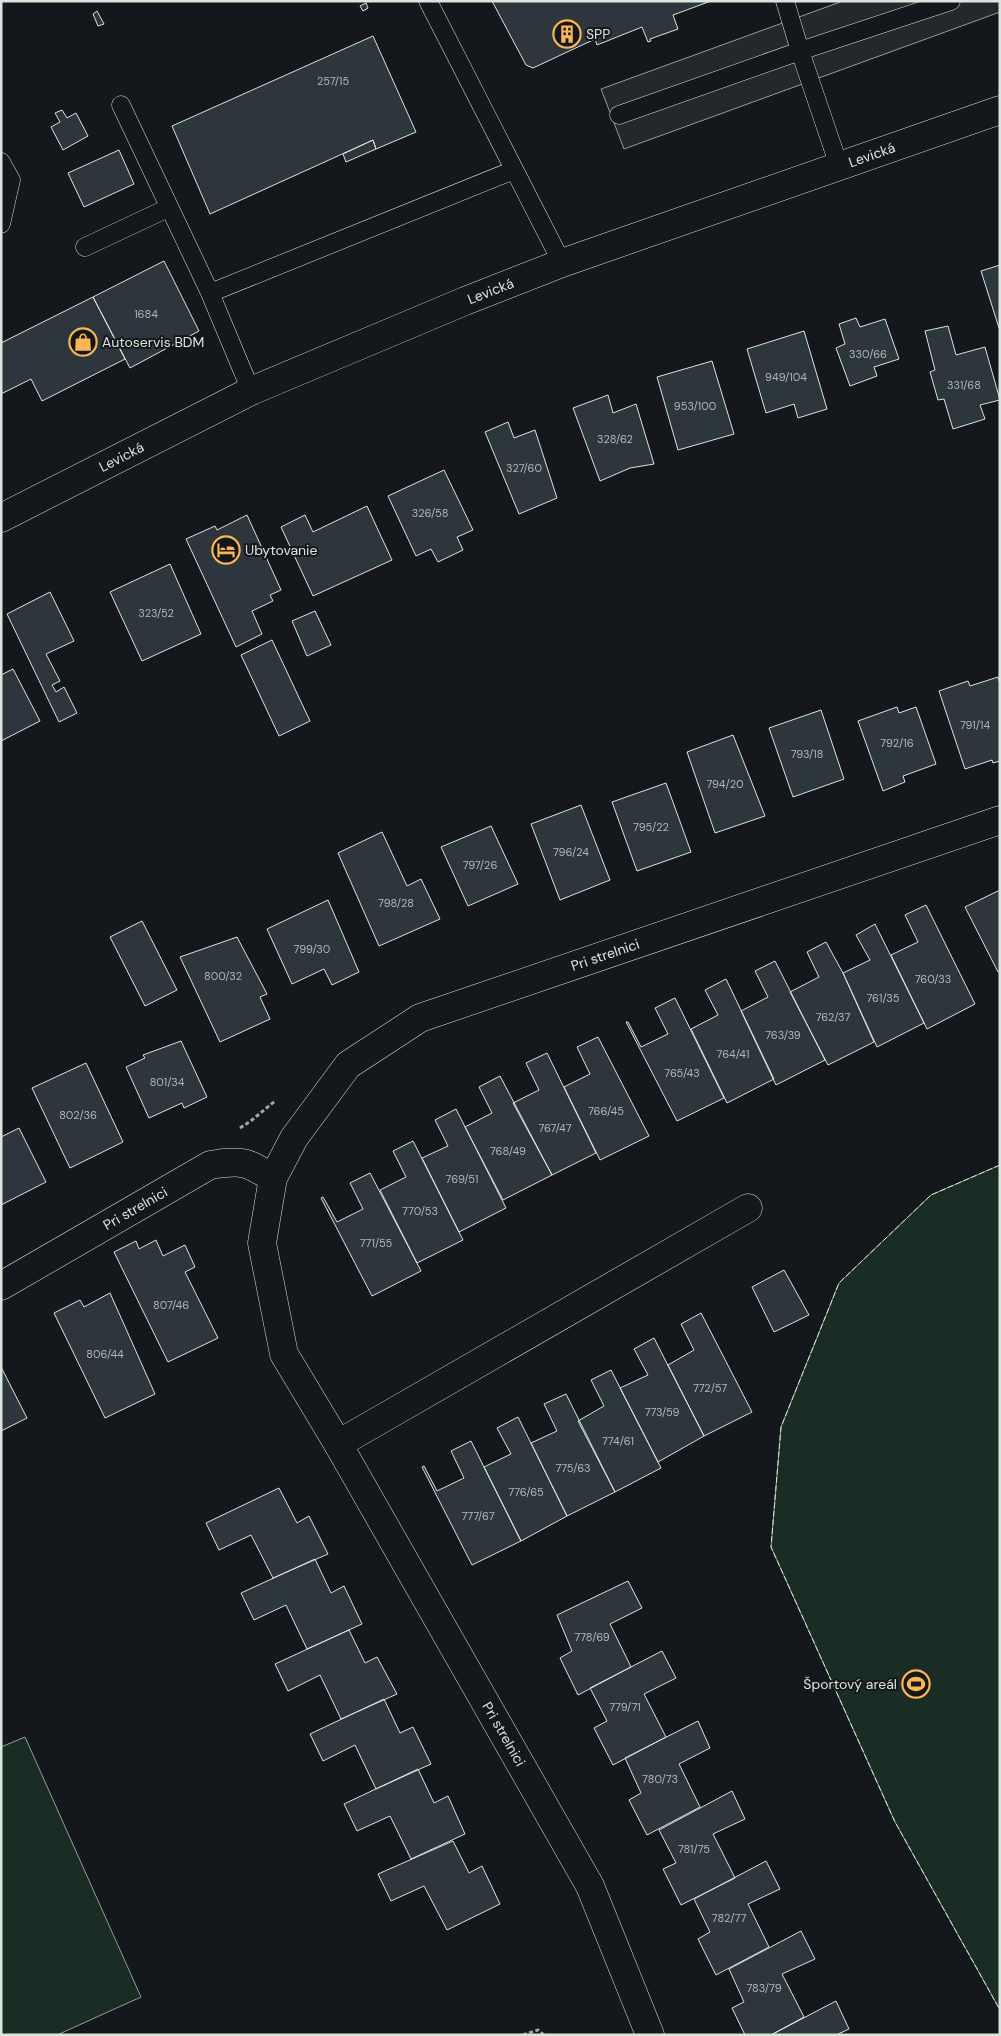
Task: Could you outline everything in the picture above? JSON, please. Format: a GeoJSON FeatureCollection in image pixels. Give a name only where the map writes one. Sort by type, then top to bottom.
{"type":"FeatureCollection","features":[{"type":"Feature","properties":{"kind":"street","name":"Levická"},"geometry":{"type":"LineString","coordinates":[[1,518],[251,391],[562,263],[1000,110]]}},
{"type":"Feature","properties":{"kind":"street","name":"Pri strelnici"},"geometry":{"type":"LineString","coordinates":[[650,2035],[590,1886],[338,1444],[284,1354],[262,1243],[273,1178],[294,1138],[348,1065],[420,1018],[1000,820]]}},
{"type":"Feature","properties":{"kind":"street","name":"Pri strelnici"},"geometry":{"type":"LineString","coordinates":[[1,1286],[210,1165],[236,1161],[251,1164],[273,1178]]}},
{"type":"Feature","properties":{"kind":"street"},"geometry":{"type":"LineString","coordinates":[[338,1444],[748,1208]]}},
{"type":"Feature","properties":{"kind":"lane"},"geometry":{"type":"LineString","coordinates":[[428,1],[562,263]]}},
{"type":"Feature","properties":{"kind":"lane"},"geometry":{"type":"LineString","coordinates":[[785,1],[839,166]]}},
{"type":"Feature","properties":{"kind":"lane"},"geometry":{"type":"LineString","coordinates":[[619,115],[800,51],[952,1]]}},
{"type":"Feature","properties":{"kind":"lane"},"geometry":{"type":"LineString","coordinates":[[121,105],[168,208],[210,293],[251,391]]}},
{"type":"Feature","properties":{"kind":"lane"},"geometry":{"type":"LineString","coordinates":[[1,162],[11,180],[1,224]]}},
{"type":"Feature","properties":{"kind":"lane"},"geometry":{"type":"LineString","coordinates":[[210,293],[514,170]]}},
{"type":"Feature","properties":{"kind":"lane"},"geometry":{"type":"LineString","coordinates":[[85,247],[168,208]]}},
{"type":"Feature","properties":{"kind":"path"},"geometry":{"type":"LineString","coordinates":[[523,2035],[538,2030],[544,2035]]}},
{"type":"Feature","properties":{"kind":"green space","name":"Športový areál"},"geometry":{"type":"Polygon","coordinates":[[[1000,1165],[1000,2010],[895,1822],[771,1547],[781,1427],[839,1283],[931,1195],[1000,1165]]]}},
{"type":"Feature","properties":{"kind":"green space"},"geometry":{"type":"Polygon","coordinates":[[[25,1737],[141,1997],[57,2035],[1,2035],[1,1747],[25,1737]]]}},
{"type":"Feature","properties":{"kind":"shaded area"},"geometry":{"type":"Polygon","coordinates":[[[843,1],[1000,1],[1000,12],[624,149],[601,89],[843,1]]]}},
{"type":"Feature","properties":{"kind":"building","name":"SPP"},"geometry":{"type":"Polygon","coordinates":[[[492,1],[711,1],[673,15],[678,29],[650,39],[651,41],[648,42],[642,27],[597,45],[595,39],[533,68],[526,65],[492,1]]]}},
{"type":"Feature","properties":{"kind":"building"},"geometry":{"type":"Polygon","coordinates":[[[366,3],[368,8],[363,11],[360,6],[366,3]]]}},
{"type":"Feature","properties":{"kind":"building"},"geometry":{"type":"Polygon","coordinates":[[[97,11],[104,24],[98,26],[93,14],[97,11]]]}},
{"type":"Feature","properties":{"kind":"building"},"geometry":{"type":"Polygon","coordinates":[[[373,36],[416,132],[376,149],[373,140],[210,214],[172,126],[373,36]]]}},
{"type":"Feature","properties":{"kind":"building"},"geometry":{"type":"Polygon","coordinates":[[[62,110],[67,118],[76,113],[88,136],[63,150],[51,127],[60,122],[55,113],[62,110]]]}},
{"type":"Feature","properties":{"kind":"building"},"geometry":{"type":"Polygon","coordinates":[[[373,140],[376,149],[346,162],[343,154],[373,140]]]}},
{"type":"Feature","properties":{"kind":"building"},"geometry":{"type":"Polygon","coordinates":[[[119,150],[134,184],[84,207],[68,173],[119,150]]]}},
{"type":"Feature","properties":{"kind":"building"},"geometry":{"type":"Polygon","coordinates":[[[164,261],[199,331],[130,368],[93,297],[164,261]]]}},
{"type":"Feature","properties":{"kind":"building"},"geometry":{"type":"Polygon","coordinates":[[[1000,265],[1000,328],[999,328],[981,271],[1000,265]]]}},
{"type":"Feature","properties":{"kind":"building"},"geometry":{"type":"Polygon","coordinates":[[[93,297],[125,359],[42,401],[31,379],[1,394],[1,343],[93,297]]]}},
{"type":"Feature","properties":{"kind":"building"},"geometry":{"type":"Polygon","coordinates":[[[856,318],[860,327],[885,319],[899,359],[874,367],[877,376],[850,386],[836,348],[845,344],[839,324],[856,318]]]}},
{"type":"Feature","properties":{"kind":"building"},"geometry":{"type":"Polygon","coordinates":[[[948,326],[956,355],[985,347],[1000,400],[980,405],[985,419],[953,429],[944,399],[938,400],[930,372],[935,370],[925,331],[948,326]]]}},
{"type":"Feature","properties":{"kind":"building"},"geometry":{"type":"Polygon","coordinates":[[[804,331],[827,409],[798,418],[794,404],[766,413],[747,349],[804,331]]]}},
{"type":"Feature","properties":{"kind":"building"},"geometry":{"type":"Polygon","coordinates":[[[712,361],[734,434],[678,450],[657,377],[712,361]]]}},
{"type":"Feature","properties":{"kind":"building"},"geometry":{"type":"Polygon","coordinates":[[[608,395],[613,413],[636,404],[654,464],[630,468],[600,481],[573,408],[608,395]]]}},
{"type":"Feature","properties":{"kind":"building"},"geometry":{"type":"Polygon","coordinates":[[[508,422],[514,438],[535,430],[557,498],[519,514],[485,432],[508,422]]]}},
{"type":"Feature","properties":{"kind":"building"},"geometry":{"type":"Polygon","coordinates":[[[444,470],[473,530],[457,537],[463,550],[438,562],[431,549],[416,556],[388,496],[444,470]]]}},
{"type":"Feature","properties":{"kind":"building"},"geometry":{"type":"Polygon","coordinates":[[[367,506],[392,560],[313,596],[281,527],[305,515],[313,532],[367,506]]]}},
{"type":"Feature","properties":{"kind":"building"},"geometry":{"type":"Polygon","coordinates":[[[247,515],[281,590],[270,595],[273,601],[252,611],[262,634],[236,647],[186,539],[215,526],[217,530],[247,515]]]}},
{"type":"Feature","properties":{"kind":"building"},"geometry":{"type":"Polygon","coordinates":[[[170,564],[201,634],[142,661],[110,592],[170,564]]]}},
{"type":"Feature","properties":{"kind":"building"},"geometry":{"type":"Polygon","coordinates":[[[50,592],[74,641],[46,654],[60,681],[52,685],[56,692],[64,687],[77,713],[59,722],[7,614],[50,592]]]}},
{"type":"Feature","properties":{"kind":"building"},"geometry":{"type":"Polygon","coordinates":[[[315,611],[331,645],[307,656],[292,621],[315,611]]]}},
{"type":"Feature","properties":{"kind":"building"},"geometry":{"type":"Polygon","coordinates":[[[272,640],[310,721],[279,736],[241,655],[272,640]]]}},
{"type":"Feature","properties":{"kind":"building"},"geometry":{"type":"Polygon","coordinates":[[[13,669],[40,721],[1,741],[1,675],[13,669]]]}},
{"type":"Feature","properties":{"kind":"building"},"geometry":{"type":"Polygon","coordinates":[[[998,677],[1000,684],[1000,761],[993,763],[992,760],[965,769],[939,691],[968,681],[970,686],[998,677]]]}},
{"type":"Feature","properties":{"kind":"building"},"geometry":{"type":"Polygon","coordinates":[[[897,707],[899,713],[916,707],[936,764],[903,776],[905,782],[883,791],[858,721],[897,707]]]}},
{"type":"Feature","properties":{"kind":"building"},"geometry":{"type":"Polygon","coordinates":[[[821,710],[844,779],[793,797],[769,728],[821,710]]]}},
{"type":"Feature","properties":{"kind":"building"},"geometry":{"type":"Polygon","coordinates":[[[733,735],[765,816],[715,833],[687,752],[733,735]]]}},
{"type":"Feature","properties":{"kind":"building"},"geometry":{"type":"Polygon","coordinates":[[[666,783],[691,852],[637,871],[612,802],[666,783]]]}},
{"type":"Feature","properties":{"kind":"building"},"geometry":{"type":"Polygon","coordinates":[[[581,805],[610,880],[560,900],[531,824],[581,805]]]}},
{"type":"Feature","properties":{"kind":"building"},"geometry":{"type":"Polygon","coordinates":[[[491,826],[518,884],[468,906],[441,847],[491,826]]]}},
{"type":"Feature","properties":{"kind":"building"},"geometry":{"type":"Polygon","coordinates":[[[382,832],[407,886],[421,879],[440,919],[379,946],[338,853],[382,832]]]}},
{"type":"Feature","properties":{"kind":"building"},"geometry":{"type":"Polygon","coordinates":[[[1000,890],[1000,972],[998,972],[965,907],[1000,890]]]}},
{"type":"Feature","properties":{"kind":"building"},"geometry":{"type":"Polygon","coordinates":[[[328,900],[359,972],[332,985],[324,969],[292,984],[267,929],[328,900]]]}},
{"type":"Feature","properties":{"kind":"building"},"geometry":{"type":"Polygon","coordinates":[[[926,905],[975,1004],[927,1029],[891,955],[918,942],[905,915],[926,905]]]}},
{"type":"Feature","properties":{"kind":"building"},"geometry":{"type":"Polygon","coordinates":[[[142,921],[177,990],[145,1006],[110,937],[142,921]]]}},
{"type":"Feature","properties":{"kind":"building"},"geometry":{"type":"Polygon","coordinates":[[[875,924],[924,1023],[877,1047],[843,973],[870,960],[856,935],[875,924]]]}},
{"type":"Feature","properties":{"kind":"building"},"geometry":{"type":"Polygon","coordinates":[[[237,937],[267,994],[260,997],[270,1019],[220,1042],[180,957],[237,937]]]}},
{"type":"Feature","properties":{"kind":"building"},"geometry":{"type":"Polygon","coordinates":[[[826,942],[843,973],[874,1042],[828,1065],[790,992],[819,977],[807,952],[826,942]]]}},
{"type":"Feature","properties":{"kind":"building"},"geometry":{"type":"Polygon","coordinates":[[[775,961],[825,1060],[776,1085],[741,1011],[768,997],[755,971],[775,961]]]}},
{"type":"Feature","properties":{"kind":"building"},"geometry":{"type":"Polygon","coordinates":[[[726,979],[774,1079],[727,1103],[691,1029],[718,1015],[705,990],[726,979]]]}},
{"type":"Feature","properties":{"kind":"building"},"geometry":{"type":"Polygon","coordinates":[[[675,998],[724,1098],[677,1121],[626,1022],[628,1022],[641,1047],[668,1034],[655,1008],[675,998]]]}},
{"type":"Feature","properties":{"kind":"building"},"geometry":{"type":"Polygon","coordinates":[[[598,1037],[649,1136],[600,1160],[564,1087],[590,1074],[577,1047],[598,1037]]]}},
{"type":"Feature","properties":{"kind":"building"},"geometry":{"type":"Polygon","coordinates":[[[181,1041],[207,1097],[184,1108],[182,1103],[149,1118],[126,1067],[145,1058],[143,1055],[181,1041]]]}},
{"type":"Feature","properties":{"kind":"building"},"geometry":{"type":"Polygon","coordinates":[[[547,1053],[596,1153],[552,1175],[513,1103],[539,1090],[526,1063],[547,1053]]]}},
{"type":"Feature","properties":{"kind":"building"},"geometry":{"type":"Polygon","coordinates":[[[86,1063],[123,1142],[70,1168],[32,1088],[86,1063]]]}},
{"type":"Feature","properties":{"kind":"building"},"geometry":{"type":"Polygon","coordinates":[[[500,1076],[552,1175],[503,1200],[465,1127],[492,1113],[479,1087],[500,1076]]]}},
{"type":"Feature","properties":{"kind":"building"},"geometry":{"type":"Polygon","coordinates":[[[456,1109],[506,1208],[459,1232],[422,1158],[448,1146],[435,1120],[456,1109]]]}},
{"type":"Feature","properties":{"kind":"building"},"geometry":{"type":"Polygon","coordinates":[[[19,1128],[46,1182],[1,1205],[1,1137],[19,1128]]]}},
{"type":"Feature","properties":{"kind":"building"},"geometry":{"type":"Polygon","coordinates":[[[413,1141],[463,1240],[417,1263],[380,1190],[406,1177],[393,1151],[413,1141]]]}},
{"type":"Feature","properties":{"kind":"building"},"geometry":{"type":"Polygon","coordinates":[[[370,1173],[421,1271],[372,1296],[321,1198],[323,1197],[337,1222],[363,1209],[350,1183],[370,1173]]]}},
{"type":"Feature","properties":{"kind":"building"},"geometry":{"type":"Polygon","coordinates":[[[156,1240],[163,1256],[185,1245],[195,1267],[185,1272],[218,1338],[168,1362],[114,1252],[136,1241],[139,1249],[156,1240]]]}},
{"type":"Feature","properties":{"kind":"building"},"geometry":{"type":"Polygon","coordinates":[[[784,1270],[809,1315],[774,1332],[752,1287],[784,1270]]]}},
{"type":"Feature","properties":{"kind":"building"},"geometry":{"type":"Polygon","coordinates":[[[110,1293],[155,1394],[105,1418],[54,1313],[80,1300],[84,1307],[110,1293]]]}},
{"type":"Feature","properties":{"kind":"building"},"geometry":{"type":"Polygon","coordinates":[[[701,1313],[752,1412],[704,1436],[668,1365],[694,1350],[681,1324],[701,1313]]]}},
{"type":"Feature","properties":{"kind":"building"},"geometry":{"type":"Polygon","coordinates":[[[654,1338],[704,1436],[658,1462],[620,1388],[648,1375],[634,1349],[654,1338]]]}},
{"type":"Feature","properties":{"kind":"building"},"geometry":{"type":"Polygon","coordinates":[[[1,1367],[27,1418],[1,1431],[1,1367]]]}},
{"type":"Feature","properties":{"kind":"building"},"geometry":{"type":"Polygon","coordinates":[[[611,1370],[661,1468],[615,1492],[578,1421],[604,1406],[591,1380],[611,1370]]]}},
{"type":"Feature","properties":{"kind":"building"},"geometry":{"type":"Polygon","coordinates":[[[566,1394],[615,1492],[567,1516],[531,1443],[557,1431],[544,1404],[566,1394]]]}},
{"type":"Feature","properties":{"kind":"building"},"geometry":{"type":"Polygon","coordinates":[[[518,1417],[567,1516],[521,1541],[484,1467],[511,1454],[497,1428],[518,1417]]]}},
{"type":"Feature","properties":{"kind":"building"},"geometry":{"type":"Polygon","coordinates":[[[471,1441],[521,1541],[472,1565],[422,1467],[424,1466],[437,1491],[464,1478],[451,1451],[471,1441]]]}},
{"type":"Feature","properties":{"kind":"building"},"geometry":{"type":"Polygon","coordinates":[[[279,1488],[297,1523],[309,1516],[328,1554],[273,1578],[251,1535],[219,1550],[206,1523],[279,1488]]]}},
{"type":"Feature","properties":{"kind":"building"},"geometry":{"type":"Polygon","coordinates":[[[315,1559],[331,1593],[344,1586],[362,1624],[307,1649],[286,1605],[254,1620],[241,1593],[315,1559]]]}},
{"type":"Feature","properties":{"kind":"building"},"geometry":{"type":"Polygon","coordinates":[[[628,1581],[642,1608],[610,1624],[631,1667],[578,1695],[560,1658],[572,1651],[557,1615],[628,1581]]]}},
{"type":"Feature","properties":{"kind":"building"},"geometry":{"type":"Polygon","coordinates":[[[349,1630],[365,1663],[377,1657],[397,1694],[341,1719],[320,1675],[288,1691],[275,1664],[349,1630]]]}},
{"type":"Feature","properties":{"kind":"building"},"geometry":{"type":"Polygon","coordinates":[[[662,1651],[676,1678],[644,1694],[666,1737],[613,1765],[594,1728],[607,1721],[590,1688],[662,1651]]]}},
{"type":"Feature","properties":{"kind":"building"},"geometry":{"type":"Polygon","coordinates":[[[384,1699],[400,1733],[413,1727],[431,1764],[376,1789],[355,1745],[323,1761],[310,1734],[384,1699]]]}},
{"type":"Feature","properties":{"kind":"building"},"geometry":{"type":"Polygon","coordinates":[[[698,1721],[710,1748],[679,1764],[700,1807],[647,1835],[629,1800],[641,1793],[625,1758],[698,1721]]]}},
{"type":"Feature","properties":{"kind":"building"},"geometry":{"type":"Polygon","coordinates":[[[418,1769],[434,1803],[448,1796],[465,1834],[411,1859],[390,1816],[357,1831],[344,1804],[418,1769]]]}},
{"type":"Feature","properties":{"kind":"building"},"geometry":{"type":"Polygon","coordinates":[[[732,1791],[745,1819],[713,1834],[735,1878],[681,1905],[663,1869],[676,1863],[659,1830],[732,1791]]]}},
{"type":"Feature","properties":{"kind":"building"},"geometry":{"type":"Polygon","coordinates":[[[453,1841],[469,1873],[482,1866],[500,1904],[447,1930],[424,1886],[391,1901],[378,1874],[453,1841]]]}},
{"type":"Feature","properties":{"kind":"building"},"geometry":{"type":"Polygon","coordinates":[[[766,1861],[780,1889],[748,1904],[769,1947],[716,1975],[698,1939],[710,1932],[694,1899],[766,1861]]]}},
{"type":"Feature","properties":{"kind":"building"},"geometry":{"type":"Polygon","coordinates":[[[801,1931],[815,1959],[782,1974],[804,2017],[771,2035],[745,2035],[732,2008],[744,2002],[729,1969],[801,1931]]]}},
{"type":"Feature","properties":{"kind":"building"},"geometry":{"type":"Polygon","coordinates":[[[836,2001],[849,2029],[836,2035],[771,2035],[836,2001]]]}},
{"type":"Feature","properties":{"kind":"fence"},"geometry":{"type":"LineString","coordinates":[[1000,1165],[931,1195],[839,1283],[781,1427],[771,1547],[895,1822],[1000,2010]]}},
{"type":"Feature","properties":{"kind":"place","name":"SPP"},"geometry":{"type":"Point","coordinates":[567,34]}},
{"type":"Feature","properties":{"kind":"place","name":"Autoservis BDM"},"geometry":{"type":"Point","coordinates":[83,342]}},
{"type":"Feature","properties":{"kind":"place","name":"Ubytovanie"},"geometry":{"type":"Point","coordinates":[226,550]}},
{"type":"Feature","properties":{"kind":"place","name":"Športový areál"},"geometry":{"type":"Point","coordinates":[916,1684]}}]}
